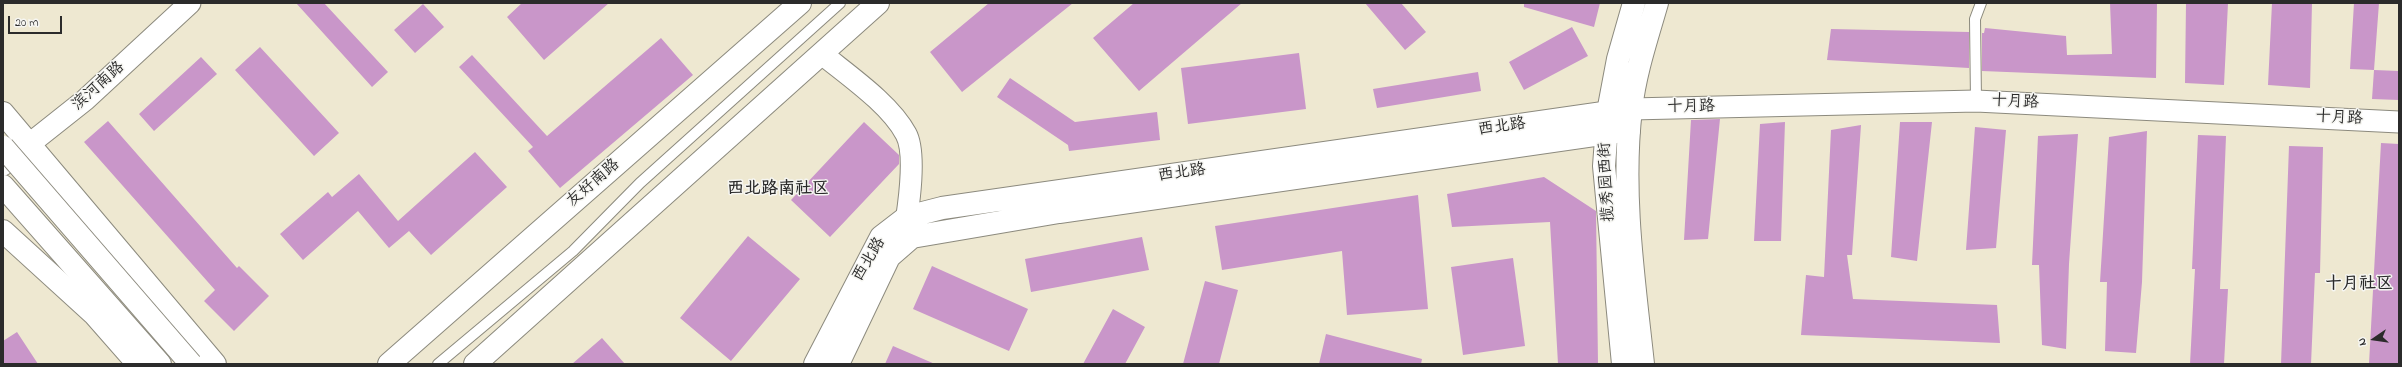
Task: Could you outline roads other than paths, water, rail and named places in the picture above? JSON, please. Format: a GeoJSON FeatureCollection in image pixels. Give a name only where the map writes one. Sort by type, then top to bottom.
{"type":"FeatureCollection","features":[{"type":"Feature","properties":{"kind":"main road","name":"友好南路"},"geometry":{"type":"LineString","coordinates":[[389,364],[800,3]]}},
{"type":"Feature","properties":{"kind":"main road"},"geometry":{"type":"LineString","coordinates":[[476,364],[878,3]]}},
{"type":"Feature","properties":{"kind":"main road","name":"揽秀园西街"},"geometry":{"type":"LineString","coordinates":[[1623,364],[1604,166],[1607,123],[1618,59],[1634,3]]}},
{"type":"Feature","properties":{"kind":"main road","name":"揽秀园西街"},"geometry":{"type":"LineString","coordinates":[[1642,364],[1632,254],[1628,175],[1629,130],[1631,109],[1640,63],[1657,3]]}},
{"type":"Feature","properties":{"kind":"main road","name":"西北路"},"geometry":{"type":"LineString","coordinates":[[838,364],[889,257],[912,237],[950,229],[1607,123],[1631,109]]}},
{"type":"Feature","properties":{"kind":"main road"},"geometry":{"type":"LineString","coordinates":[[3,113],[215,364]]}},
{"type":"Feature","properties":{"kind":"main road","name":"西北路"},"geometry":{"type":"LineString","coordinates":[[815,364],[881,237],[907,217],[950,207],[1607,123],[1629,130]]}},
{"type":"Feature","properties":{"kind":"main road"},"geometry":{"type":"LineString","coordinates":[[3,148],[191,364]]}},
{"type":"Feature","properties":{"kind":"main road"},"geometry":{"type":"LineString","coordinates":[[3,186],[160,364]]}},
{"type":"Feature","properties":{"kind":"main road"},"geometry":{"type":"LineString","coordinates":[[3,231],[95,315],[138,364]]}},
{"type":"Feature","properties":{"kind":"street","name":"滨河南路"},"geometry":{"type":"LineString","coordinates":[[3,165],[85,100],[190,3]]}},
{"type":"Feature","properties":{"kind":"street"},"geometry":{"type":"LineString","coordinates":[[822,54],[885,108],[907,135],[912,162],[907,217],[902,246]]}},
{"type":"Feature","properties":{"kind":"street","name":"十月路"},"geometry":{"type":"LineString","coordinates":[[1631,109],[1976,101],[2399,122]]}},
{"type":"Feature","properties":{"kind":"lane"},"geometry":{"type":"LineString","coordinates":[[438,364],[573,251],[640,183],[840,3]]}},
{"type":"Feature","properties":{"kind":"lane"},"geometry":{"type":"LineString","coordinates":[[1976,101],[1975,19],[1982,3]]}},
{"type":"Feature","properties":{"kind":"district","name":"西北路南社区"},"geometry":{"type":"Point","coordinates":[778,190]}},
{"type":"Feature","properties":{"kind":"district","name":"十月社区"},"geometry":{"type":"Point","coordinates":[2359,285]}}]}
